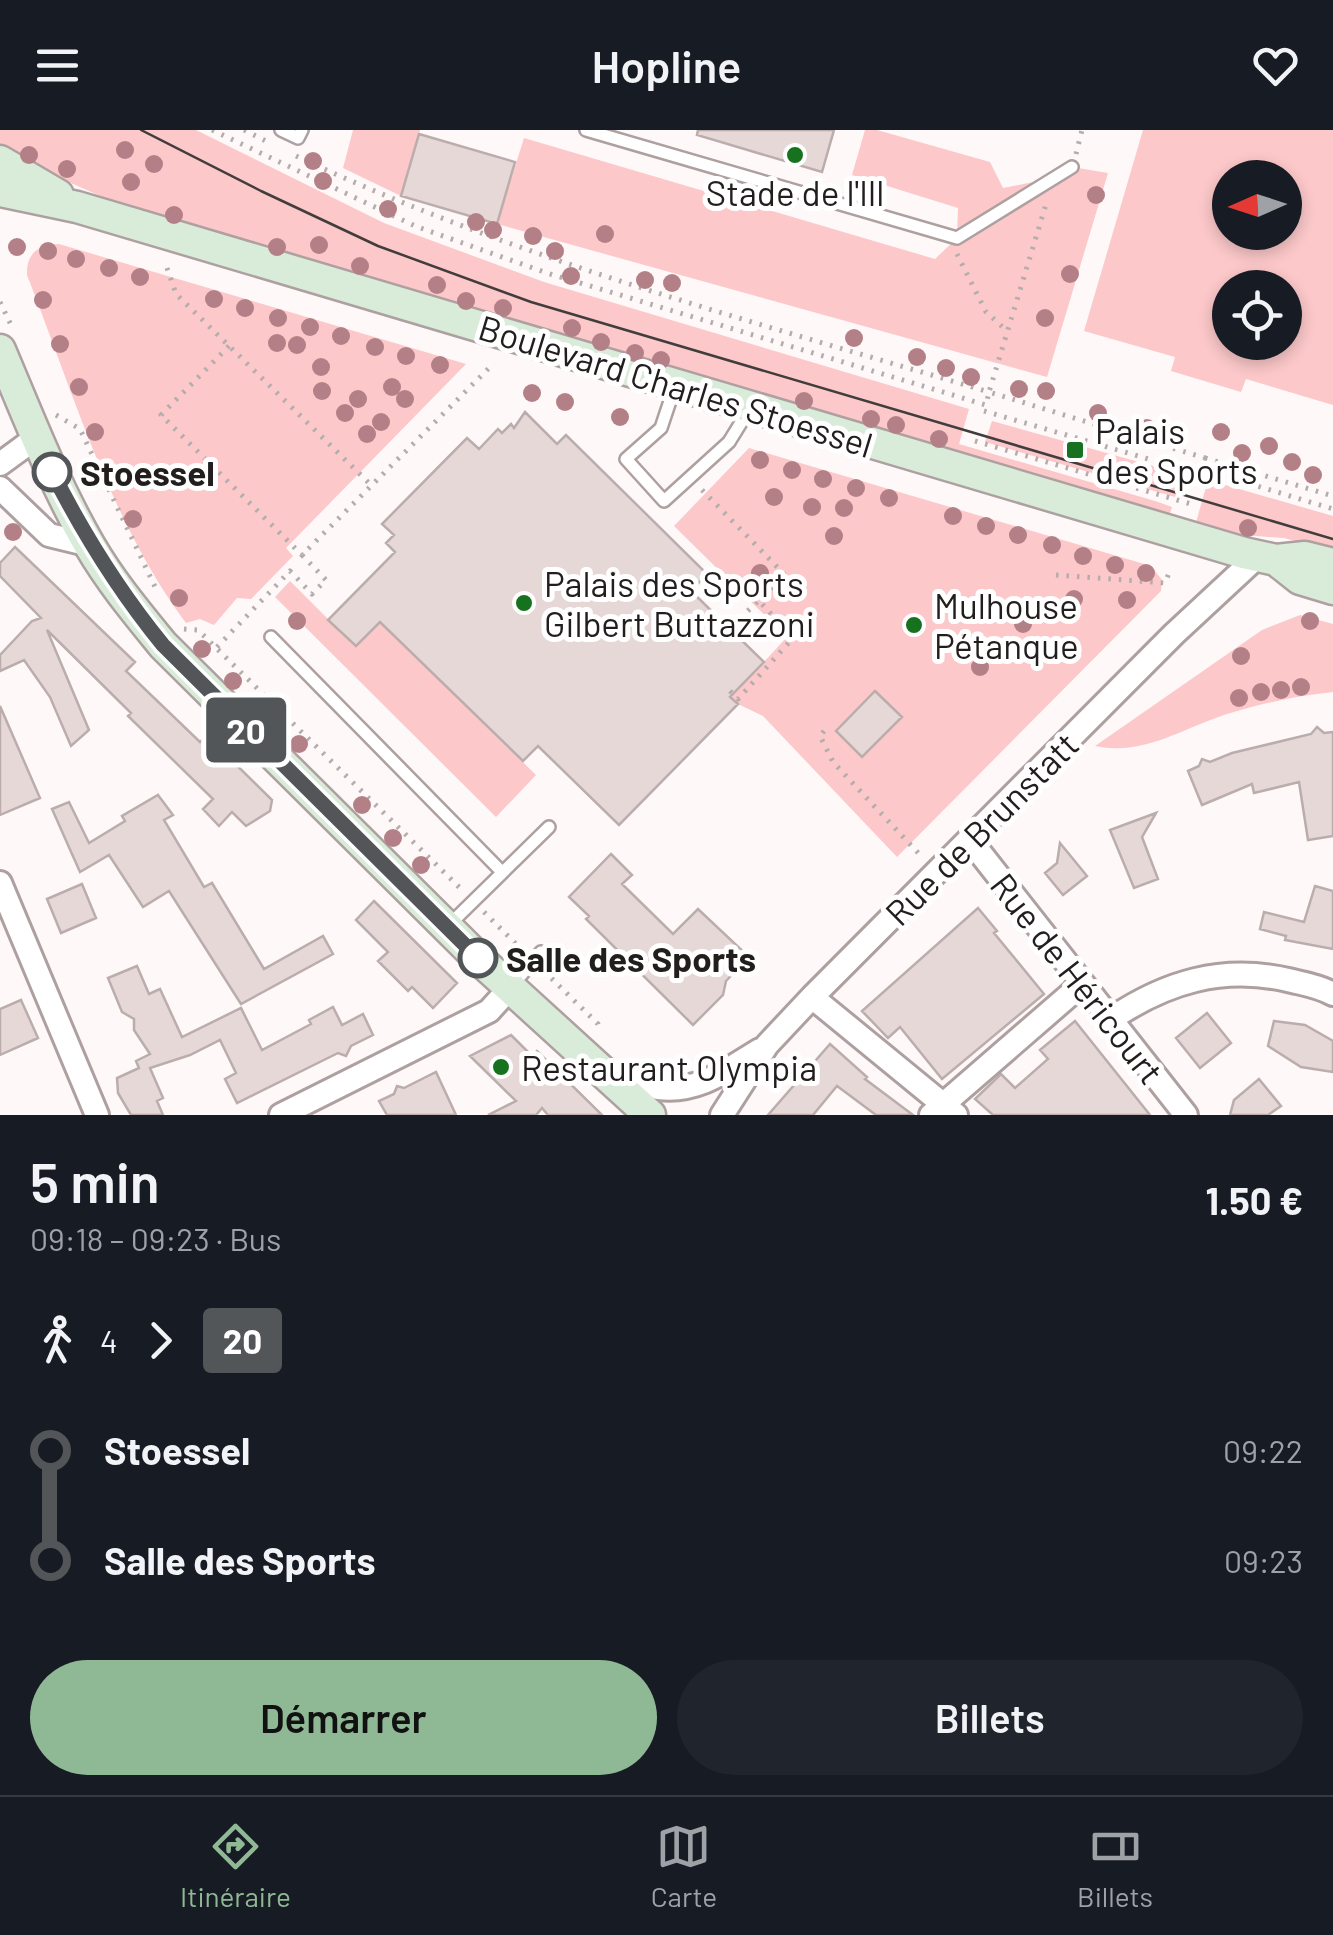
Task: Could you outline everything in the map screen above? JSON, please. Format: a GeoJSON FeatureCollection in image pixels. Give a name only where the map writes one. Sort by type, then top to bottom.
{"type":"FeatureCollection","features":[{"type":"Feature","properties":{"kind":"main road","name":"Boulevard Charles Stoessel"},"geometry":{"type":"LineString","coordinates":[[0,161],[77,207]]}},
{"type":"Feature","properties":{"kind":"main road","name":"Boulevard Charles Stoessel"},"geometry":{"type":"LineString","coordinates":[[0,191],[77,207],[1267,558],[1300,578],[1333,588]]}},
{"type":"Feature","properties":{"kind":"main road"},"geometry":{"type":"LineString","coordinates":[[8,342],[90,545],[124,597],[163,645],[447,928],[650,1115]]}},
{"type":"Feature","properties":{"kind":"main road","name":"Boulevard Charles Stoessel"},"geometry":{"type":"LineString","coordinates":[[1267,558],[1305,557],[1333,564]]}},
{"type":"Feature","properties":{"kind":"street"},"geometry":{"type":"LineString","coordinates":[[0,464],[41,422]]}},
{"type":"Feature","properties":{"kind":"street"},"geometry":{"type":"LineString","coordinates":[[0,488],[49,536],[90,545]]}},
{"type":"Feature","properties":{"kind":"street","name":"Rue de Brunstatt"},"geometry":{"type":"LineString","coordinates":[[722,1115],[767,1045],[812,997],[1174,634],[1267,558]]}},
{"type":"Feature","properties":{"kind":"street","name":"Rue de Héricourt"},"geometry":{"type":"LineString","coordinates":[[970,840],[1186,1115]]}},
{"type":"Feature","properties":{"kind":"street"},"geometry":{"type":"LineString","coordinates":[[0,883],[97,1115]]}},
{"type":"Feature","properties":{"kind":"street"},"geometry":{"type":"LineString","coordinates":[[1111,1019],[1146,995],[1192,980],[1254,972],[1323,988],[1333,994]]}},
{"type":"Feature","properties":{"kind":"street"},"geometry":{"type":"LineString","coordinates":[[812,997],[944,1111],[1081,985]]}},
{"type":"Feature","properties":{"kind":"street"},"geometry":{"type":"LineString","coordinates":[[281,1115],[489,1011],[510,988]]}},
{"type":"Feature","properties":{"kind":"street"},"geometry":{"type":"LineString","coordinates":[[613,1079],[660,1088],[684,1088],[706,1083],[767,1045]]}},
{"type":"Feature","properties":{"kind":"lane"},"geometry":{"type":"LineString","coordinates":[[281,130],[298,138],[302,130]]}},
{"type":"Feature","properties":{"kind":"lane"},"geometry":{"type":"LineString","coordinates":[[586,130],[957,238],[1072,167]]}},
{"type":"Feature","properties":{"kind":"lane"},"geometry":{"type":"LineString","coordinates":[[675,386],[661,428],[626,459],[664,501],[728,442],[750,408]]}},
{"type":"Feature","properties":{"kind":"lane"},"geometry":{"type":"LineString","coordinates":[[271,637],[502,872]]}},
{"type":"Feature","properties":{"kind":"lane"},"geometry":{"type":"LineString","coordinates":[[447,928],[548,827]]}},
{"type":"Feature","properties":{"kind":"lane"},"geometry":{"type":"LineString","coordinates":[[510,988],[537,956]]}},
{"type":"Feature","properties":{"kind":"path"},"geometry":{"type":"LineString","coordinates":[[212,130],[415,226],[547,273],[986,405],[1054,178]]}},
{"type":"Feature","properties":{"kind":"path"},"geometry":{"type":"LineString","coordinates":[[244,130],[275,146]]}},
{"type":"Feature","properties":{"kind":"path"},"geometry":{"type":"LineString","coordinates":[[290,154],[389,200],[550,260],[1333,496]]}},
{"type":"Feature","properties":{"kind":"path"},"geometry":{"type":"LineString","coordinates":[[957,238],[957,260],[986,312],[1006,330]]}},
{"type":"Feature","properties":{"kind":"path"},"geometry":{"type":"LineString","coordinates":[[168,268],[176,294],[372,486]]}},
{"type":"Feature","properties":{"kind":"path"},"geometry":{"type":"LineString","coordinates":[[0,302],[8,342]]}},
{"type":"Feature","properties":{"kind":"path"},"geometry":{"type":"LineString","coordinates":[[216,648],[290,571],[312,594],[326,580],[161,415],[229,346]]}},
{"type":"Feature","properties":{"kind":"path"},"geometry":{"type":"LineString","coordinates":[[302,555],[494,363]]}},
{"type":"Feature","properties":{"kind":"path"},"geometry":{"type":"LineString","coordinates":[[984,411],[1200,474]]}},
{"type":"Feature","properties":{"kind":"path"},"geometry":{"type":"LineString","coordinates":[[41,422],[80,429],[159,596]]}},
{"type":"Feature","properties":{"kind":"path"},"geometry":{"type":"LineString","coordinates":[[975,441],[1191,504]]}},
{"type":"Feature","properties":{"kind":"path"},"geometry":{"type":"LineString","coordinates":[[1205,458],[1201,469],[1333,508]]}},
{"type":"Feature","properties":{"kind":"path"},"geometry":{"type":"LineString","coordinates":[[690,478],[785,575],[730,629]]}},
{"type":"Feature","properties":{"kind":"path"},"geometry":{"type":"LineString","coordinates":[[1056,575],[1165,582],[1172,568]]}},
{"type":"Feature","properties":{"kind":"path"},"geometry":{"type":"LineString","coordinates":[[730,691],[738,698],[794,638],[759,602]]}},
{"type":"Feature","properties":{"kind":"path"},"geometry":{"type":"LineString","coordinates":[[182,629],[198,630],[472,900],[537,956],[598,1024],[613,1079]]}},
{"type":"Feature","properties":{"kind":"path"},"geometry":{"type":"LineString","coordinates":[[824,731],[820,736],[833,762],[937,872]]}},
{"type":"Feature","properties":{"kind":"shaded area"},"geometry":{"type":"Polygon","coordinates":[[[0,130],[196,130],[384,223],[544,282],[969,409],[959,444],[1155,501],[1172,507],[1169,517],[130,209],[0,152],[0,130]]]}},
{"type":"Feature","properties":{"kind":"shaded area"},"geometry":{"type":"Polygon","coordinates":[[[353,130],[420,130],[401,196],[343,168],[353,130]]]}},
{"type":"Feature","properties":{"kind":"shaded area"},"geometry":{"type":"Polygon","coordinates":[[[865,130],[990,162],[1003,188],[1054,178],[1072,167],[1108,173],[1047,377],[497,224],[524,138],[935,259],[957,238],[958,208],[852,175],[865,130]]]}},
{"type":"Feature","properties":{"kind":"shaded area"},"geometry":{"type":"Polygon","coordinates":[[[1143,130],[1333,130],[1333,405],[1246,379],[1241,392],[1171,371],[1175,357],[1084,331],[1143,130]]]}},
{"type":"Feature","properties":{"kind":"shaded area"},"geometry":{"type":"Polygon","coordinates":[[[59,244],[466,364],[286,548],[293,556],[251,599],[237,598],[214,625],[200,619],[186,623],[159,584],[114,499],[27,275],[35,252],[59,244]]]}},
{"type":"Feature","properties":{"kind":"shaded area"},"geometry":{"type":"Polygon","coordinates":[[[992,421],[1164,469],[1181,478],[1175,497],[985,442],[992,421]]]}},
{"type":"Feature","properties":{"kind":"shaded area"},"geometry":{"type":"Polygon","coordinates":[[[749,448],[1151,566],[1162,580],[1161,591],[897,857],[763,716],[727,694],[737,691],[787,637],[674,526],[749,448]]]}},
{"type":"Feature","properties":{"kind":"shaded area"},"geometry":{"type":"Polygon","coordinates":[[[1208,480],[1333,516],[1333,551],[1284,538],[1229,534],[1195,526],[1208,480]]]}},
{"type":"Feature","properties":{"kind":"shaded area"},"geometry":{"type":"Polygon","coordinates":[[[290,581],[355,646],[380,622],[536,775],[496,817],[275,597],[290,581]]]}},
{"type":"Feature","properties":{"kind":"shaded area"},"geometry":{"type":"Polygon","coordinates":[[[1300,615],[1333,624],[1333,692],[1240,710],[1146,744],[1095,746],[1262,630],[1300,615]]]}},
{"type":"Feature","properties":{"kind":"building","name":"Stade de l'Ill"},"geometry":{"type":"Polygon","coordinates":[[[698,130],[834,130],[822,172],[697,135],[698,130]]]}},
{"type":"Feature","properties":{"kind":"building"},"geometry":{"type":"Polygon","coordinates":[[[419,134],[515,162],[497,224],[401,196],[419,134]]]}},
{"type":"Feature","properties":{"kind":"building","name":"Palais des Sports Gilbert Buttazzoni"},"geometry":{"type":"Polygon","coordinates":[[[525,412],[557,444],[566,435],[707,574],[691,591],[764,662],[730,697],[738,704],[619,825],[538,746],[523,761],[380,622],[356,646],[328,620],[395,552],[386,543],[394,535],[382,524],[467,438],[479,449],[498,429],[502,433],[511,424],[514,428],[525,412]]]}},
{"type":"Feature","properties":{"kind":"building"},"geometry":{"type":"Polygon","coordinates":[[[15,547],[135,662],[126,671],[200,742],[207,736],[272,800],[270,811],[246,826],[232,812],[219,826],[203,809],[213,799],[47,630],[89,730],[71,746],[50,697],[24,660],[0,671],[0,655],[32,621],[41,618],[0,576],[0,563],[15,547]]]}},
{"type":"Feature","properties":{"kind":"building"},"geometry":{"type":"Polygon","coordinates":[[[875,691],[902,717],[862,757],[836,731],[875,691]]]}},
{"type":"Feature","properties":{"kind":"building"},"geometry":{"type":"Polygon","coordinates":[[[0,706],[40,798],[0,815],[0,706]]]}},
{"type":"Feature","properties":{"kind":"building"},"geometry":{"type":"Polygon","coordinates":[[[1317,727],[1324,733],[1333,732],[1333,836],[1308,840],[1299,782],[1254,793],[1252,784],[1202,805],[1188,771],[1199,766],[1202,759],[1210,762],[1311,734],[1317,727]]]}},
{"type":"Feature","properties":{"kind":"building"},"geometry":{"type":"Polygon","coordinates":[[[158,795],[173,815],[164,820],[204,887],[212,883],[264,969],[323,936],[333,954],[241,1004],[169,891],[143,907],[109,855],[80,872],[52,809],[69,802],[89,843],[125,821],[122,816],[158,795]]]}},
{"type":"Feature","properties":{"kind":"building"},"geometry":{"type":"Polygon","coordinates":[[[1156,813],[1142,837],[1158,879],[1134,888],[1110,830],[1156,813]]]}},
{"type":"Feature","properties":{"kind":"building"},"geometry":{"type":"Polygon","coordinates":[[[1060,843],[1087,876],[1063,895],[1045,873],[1057,863],[1060,843]]]}},
{"type":"Feature","properties":{"kind":"building"},"geometry":{"type":"Polygon","coordinates":[[[611,854],[632,875],[622,884],[673,934],[698,909],[749,957],[726,981],[723,995],[693,1025],[586,919],[589,916],[569,897],[611,854]]]}},
{"type":"Feature","properties":{"kind":"building"},"geometry":{"type":"Polygon","coordinates":[[[82,884],[96,918],[61,933],[47,899],[82,884]]]}},
{"type":"Feature","properties":{"kind":"building"},"geometry":{"type":"Polygon","coordinates":[[[1315,886],[1333,891],[1333,949],[1285,940],[1286,936],[1260,929],[1264,912],[1304,922],[1315,886]]]}},
{"type":"Feature","properties":{"kind":"building"},"geometry":{"type":"Polygon","coordinates":[[[374,901],[457,983],[433,1008],[412,987],[408,991],[378,961],[388,952],[356,920],[374,901]]]}},
{"type":"Feature","properties":{"kind":"building"},"geometry":{"type":"Polygon","coordinates":[[[978,908],[1044,994],[942,1079],[900,1027],[888,1038],[862,1011],[978,908]]]}},
{"type":"Feature","properties":{"kind":"building"},"geometry":{"type":"Polygon","coordinates":[[[137,966],[149,994],[160,989],[182,1037],[241,1008],[262,1050],[311,1024],[309,1020],[333,1007],[342,1025],[363,1014],[373,1035],[351,1046],[346,1056],[338,1053],[237,1103],[225,1079],[236,1073],[220,1040],[150,1068],[163,1098],[157,1101],[163,1115],[131,1115],[118,1093],[117,1078],[139,1068],[136,1061],[150,1054],[134,1030],[134,1019],[122,1012],[108,978],[137,966]]]}},
{"type":"Feature","properties":{"kind":"building"},"geometry":{"type":"Polygon","coordinates":[[[21,1000],[38,1038],[0,1055],[0,1009],[21,1000]]]}},
{"type":"Feature","properties":{"kind":"building"},"geometry":{"type":"Polygon","coordinates":[[[1207,1013],[1231,1043],[1200,1068],[1176,1038],[1207,1013]]]}},
{"type":"Feature","properties":{"kind":"building"},"geometry":{"type":"Polygon","coordinates":[[[1075,1021],[1150,1115],[993,1115],[975,1099],[1001,1074],[1015,1088],[1048,1059],[1040,1050],[1075,1021]]]}},
{"type":"Feature","properties":{"kind":"building"},"geometry":{"type":"Polygon","coordinates":[[[1274,1021],[1305,1025],[1333,1041],[1333,1072],[1301,1067],[1268,1046],[1274,1021]]]}},
{"type":"Feature","properties":{"kind":"building"},"geometry":{"type":"Polygon","coordinates":[[[511,1035],[532,1056],[537,1051],[602,1115],[548,1115],[542,1108],[536,1115],[488,1115],[516,1101],[470,1056],[511,1035]]]}},
{"type":"Feature","properties":{"kind":"building"},"geometry":{"type":"Polygon","coordinates":[[[830,1044],[865,1079],[913,1115],[876,1115],[837,1086],[813,1115],[768,1115],[830,1044]]]}},
{"type":"Feature","properties":{"kind":"building"},"geometry":{"type":"Polygon","coordinates":[[[436,1072],[456,1115],[387,1115],[379,1101],[394,1094],[397,1086],[404,1088],[436,1072]]]}},
{"type":"Feature","properties":{"kind":"building"},"geometry":{"type":"Polygon","coordinates":[[[1259,1079],[1281,1106],[1268,1115],[1230,1115],[1234,1100],[1259,1079]]]}},
{"type":"Feature","properties":{"kind":"tram line"},"geometry":{"type":"LineString","coordinates":[[141,130],[378,246],[531,302],[1333,539]]}},
{"type":"Feature","properties":{"kind":"bus line","name":"20"},"geometry":{"type":"LineString","coordinates":[[52,472],[90,545],[124,597],[163,645],[478,958]]}},
{"type":"Feature","properties":{"kind":"place","name":"Stade de l'Ill"},"geometry":{"type":"Point","coordinates":[795,155]}},
{"type":"Feature","properties":{"kind":"place","name":"Palais des Sports"},"geometry":{"type":"Point","coordinates":[1075,450]}},
{"type":"Feature","properties":{"kind":"place","name":"Stoessel"},"geometry":{"type":"Point","coordinates":[52,472]}},
{"type":"Feature","properties":{"kind":"place","name":"Palais des Sports Gilbert Buttazzoni"},"geometry":{"type":"Point","coordinates":[524,603]}},
{"type":"Feature","properties":{"kind":"place","name":"Mulhouse Pétanque"},"geometry":{"type":"Point","coordinates":[914,625]}},
{"type":"Feature","properties":{"kind":"place","name":"Salle des Sports"},"geometry":{"type":"Point","coordinates":[478,958]}},
{"type":"Feature","properties":{"kind":"place","name":"Restaurant Olympia"},"geometry":{"type":"Point","coordinates":[501,1067]}}]}
